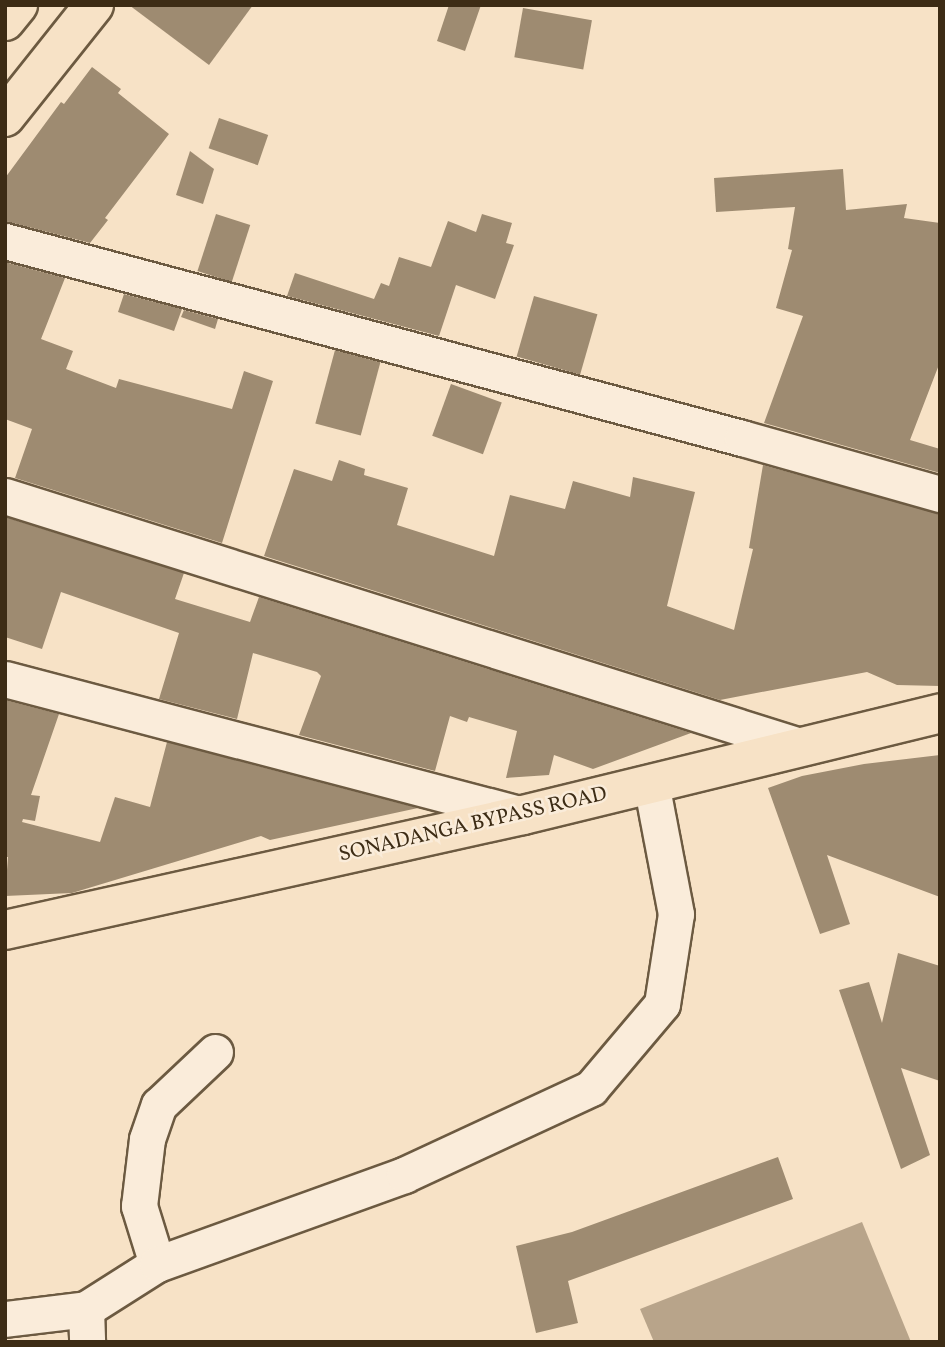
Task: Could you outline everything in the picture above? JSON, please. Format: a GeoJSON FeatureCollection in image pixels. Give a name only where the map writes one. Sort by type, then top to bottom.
{"type":"FeatureCollection","features":[{"type":"Feature","properties":{"kind":"main road"},"geometry":{"type":"LineString","coordinates":[[5,21],[18,5]]}},
{"type":"Feature","properties":{"kind":"main road"},"geometry":{"type":"LineString","coordinates":[[5,117],[94,5]]}},
{"type":"Feature","properties":{"kind":"main road","name":"SONADANGA BYPASS ROAD"},"geometry":{"type":"LineString","coordinates":[[5,930],[523,815],[940,713]]}},
{"type":"Feature","properties":{"kind":"street"},"geometry":{"type":"LineString","coordinates":[[5,241],[742,438],[940,494]]}},
{"type":"Feature","properties":{"kind":"street"},"geometry":{"type":"LineString","coordinates":[[5,496],[800,746]]}},
{"type":"Feature","properties":{"kind":"street"},"geometry":{"type":"LineString","coordinates":[[5,679],[523,815]]}},
{"type":"Feature","properties":{"kind":"street"},"geometry":{"type":"LineString","coordinates":[[5,1319],[87,1326],[157,1264],[404,1175],[591,1088],[662,1004],[676,914],[651,783]]}},
{"type":"Feature","properties":{"kind":"street"},"geometry":{"type":"LineString","coordinates":[[157,1264],[139,1206],[147,1139],[159,1105],[215,1052]]}},
{"type":"Feature","properties":{"kind":"shaded area"},"geometry":{"type":"Polygon","coordinates":[[[862,1222],[911,1342],[654,1342],[640,1309],[862,1222]]]}},
{"type":"Feature","properties":{"kind":"building"},"geometry":{"type":"Polygon","coordinates":[[[129,5],[253,5],[209,65],[129,5]]]}},
{"type":"Feature","properties":{"kind":"building"},"geometry":{"type":"Polygon","coordinates":[[[449,5],[481,5],[465,51],[437,41],[449,5]]]}},
{"type":"Feature","properties":{"kind":"building"},"geometry":{"type":"Polygon","coordinates":[[[523,8],[592,20],[583,69],[514,57],[523,8]]]}},
{"type":"Feature","properties":{"kind":"building"},"geometry":{"type":"Polygon","coordinates":[[[92,67],[121,89],[118,93],[169,134],[105,218],[108,220],[90,243],[5,221],[5,178],[61,102],[64,104],[92,67]]]}},
{"type":"Feature","properties":{"kind":"building"},"geometry":{"type":"Polygon","coordinates":[[[219,118],[268,135],[258,165],[209,148],[219,118]]]}},
{"type":"Feature","properties":{"kind":"building"},"geometry":{"type":"Polygon","coordinates":[[[190,151],[214,169],[203,204],[176,195],[190,151]]]}},
{"type":"Feature","properties":{"kind":"building"},"geometry":{"type":"Polygon","coordinates":[[[843,169],[846,210],[907,204],[904,218],[940,223],[940,362],[910,440],[940,449],[940,473],[764,423],[803,316],[776,308],[792,250],[788,249],[795,207],[716,212],[714,178],[843,169]]]}},
{"type":"Feature","properties":{"kind":"building"},"geometry":{"type":"Polygon","coordinates":[[[216,214],[250,225],[232,282],[197,271],[216,214]]]}},
{"type":"Feature","properties":{"kind":"building"},"geometry":{"type":"Polygon","coordinates":[[[482,214],[512,223],[506,243],[514,245],[495,299],[456,285],[439,336],[287,296],[295,273],[374,299],[381,283],[389,286],[399,257],[431,267],[448,221],[476,232],[482,214]]]}},
{"type":"Feature","properties":{"kind":"building"},"geometry":{"type":"Polygon","coordinates":[[[5,262],[65,278],[41,339],[73,351],[66,369],[116,388],[119,379],[232,409],[244,371],[273,381],[222,543],[15,478],[32,429],[5,419],[5,262]]]}},
{"type":"Feature","properties":{"kind":"building"},"geometry":{"type":"Polygon","coordinates":[[[124,294],[182,309],[174,331],[118,312],[124,294]]]}},
{"type":"Feature","properties":{"kind":"building"},"geometry":{"type":"Polygon","coordinates":[[[534,296],[597,314],[580,375],[517,357],[534,296]]]}},
{"type":"Feature","properties":{"kind":"building"},"geometry":{"type":"Polygon","coordinates":[[[184,310],[218,319],[215,329],[181,317],[184,310]]]}},
{"type":"Feature","properties":{"kind":"building"},"geometry":{"type":"Polygon","coordinates":[[[335,350],[380,362],[361,436],[315,423],[335,350]]]}},
{"type":"Feature","properties":{"kind":"building"},"geometry":{"type":"Polygon","coordinates":[[[451,384],[502,402],[483,454],[432,436],[451,384]]]}},
{"type":"Feature","properties":{"kind":"building"},"geometry":{"type":"Polygon","coordinates":[[[339,460],[365,469],[364,475],[408,488],[397,525],[494,556],[510,495],[565,509],[573,481],[630,497],[633,477],[695,492],[667,606],[734,630],[753,549],[749,548],[763,465],[940,514],[940,686],[897,685],[867,672],[720,700],[264,556],[294,469],[332,481],[339,460]]]}},
{"type":"Feature","properties":{"kind":"building"},"geometry":{"type":"Polygon","coordinates":[[[5,517],[184,573],[175,599],[250,622],[259,597],[691,733],[593,769],[554,755],[549,775],[506,778],[517,731],[469,717],[467,722],[450,716],[435,771],[299,735],[321,676],[317,672],[253,653],[237,719],[159,699],[179,633],[61,592],[42,649],[5,637],[5,517]]]}},
{"type":"Feature","properties":{"kind":"building"},"geometry":{"type":"Polygon","coordinates":[[[5,700],[59,714],[31,795],[40,796],[35,821],[23,819],[22,822],[100,842],[115,797],[150,807],[167,742],[418,808],[270,840],[261,836],[72,893],[5,896],[8,857],[5,857],[5,700]]]}},
{"type":"Feature","properties":{"kind":"building"},"geometry":{"type":"Polygon","coordinates":[[[940,755],[940,897],[827,855],[850,924],[820,934],[768,788],[802,776],[864,764],[940,755]]]}},
{"type":"Feature","properties":{"kind":"building"},"geometry":{"type":"Polygon","coordinates":[[[898,953],[940,966],[940,1081],[901,1068],[930,1155],[901,1169],[839,990],[869,982],[882,1023],[898,953]]]}},
{"type":"Feature","properties":{"kind":"building"},"geometry":{"type":"Polygon","coordinates":[[[778,1157],[793,1199],[568,1281],[578,1323],[536,1333],[516,1246],[572,1232],[778,1157]]]}}]}
